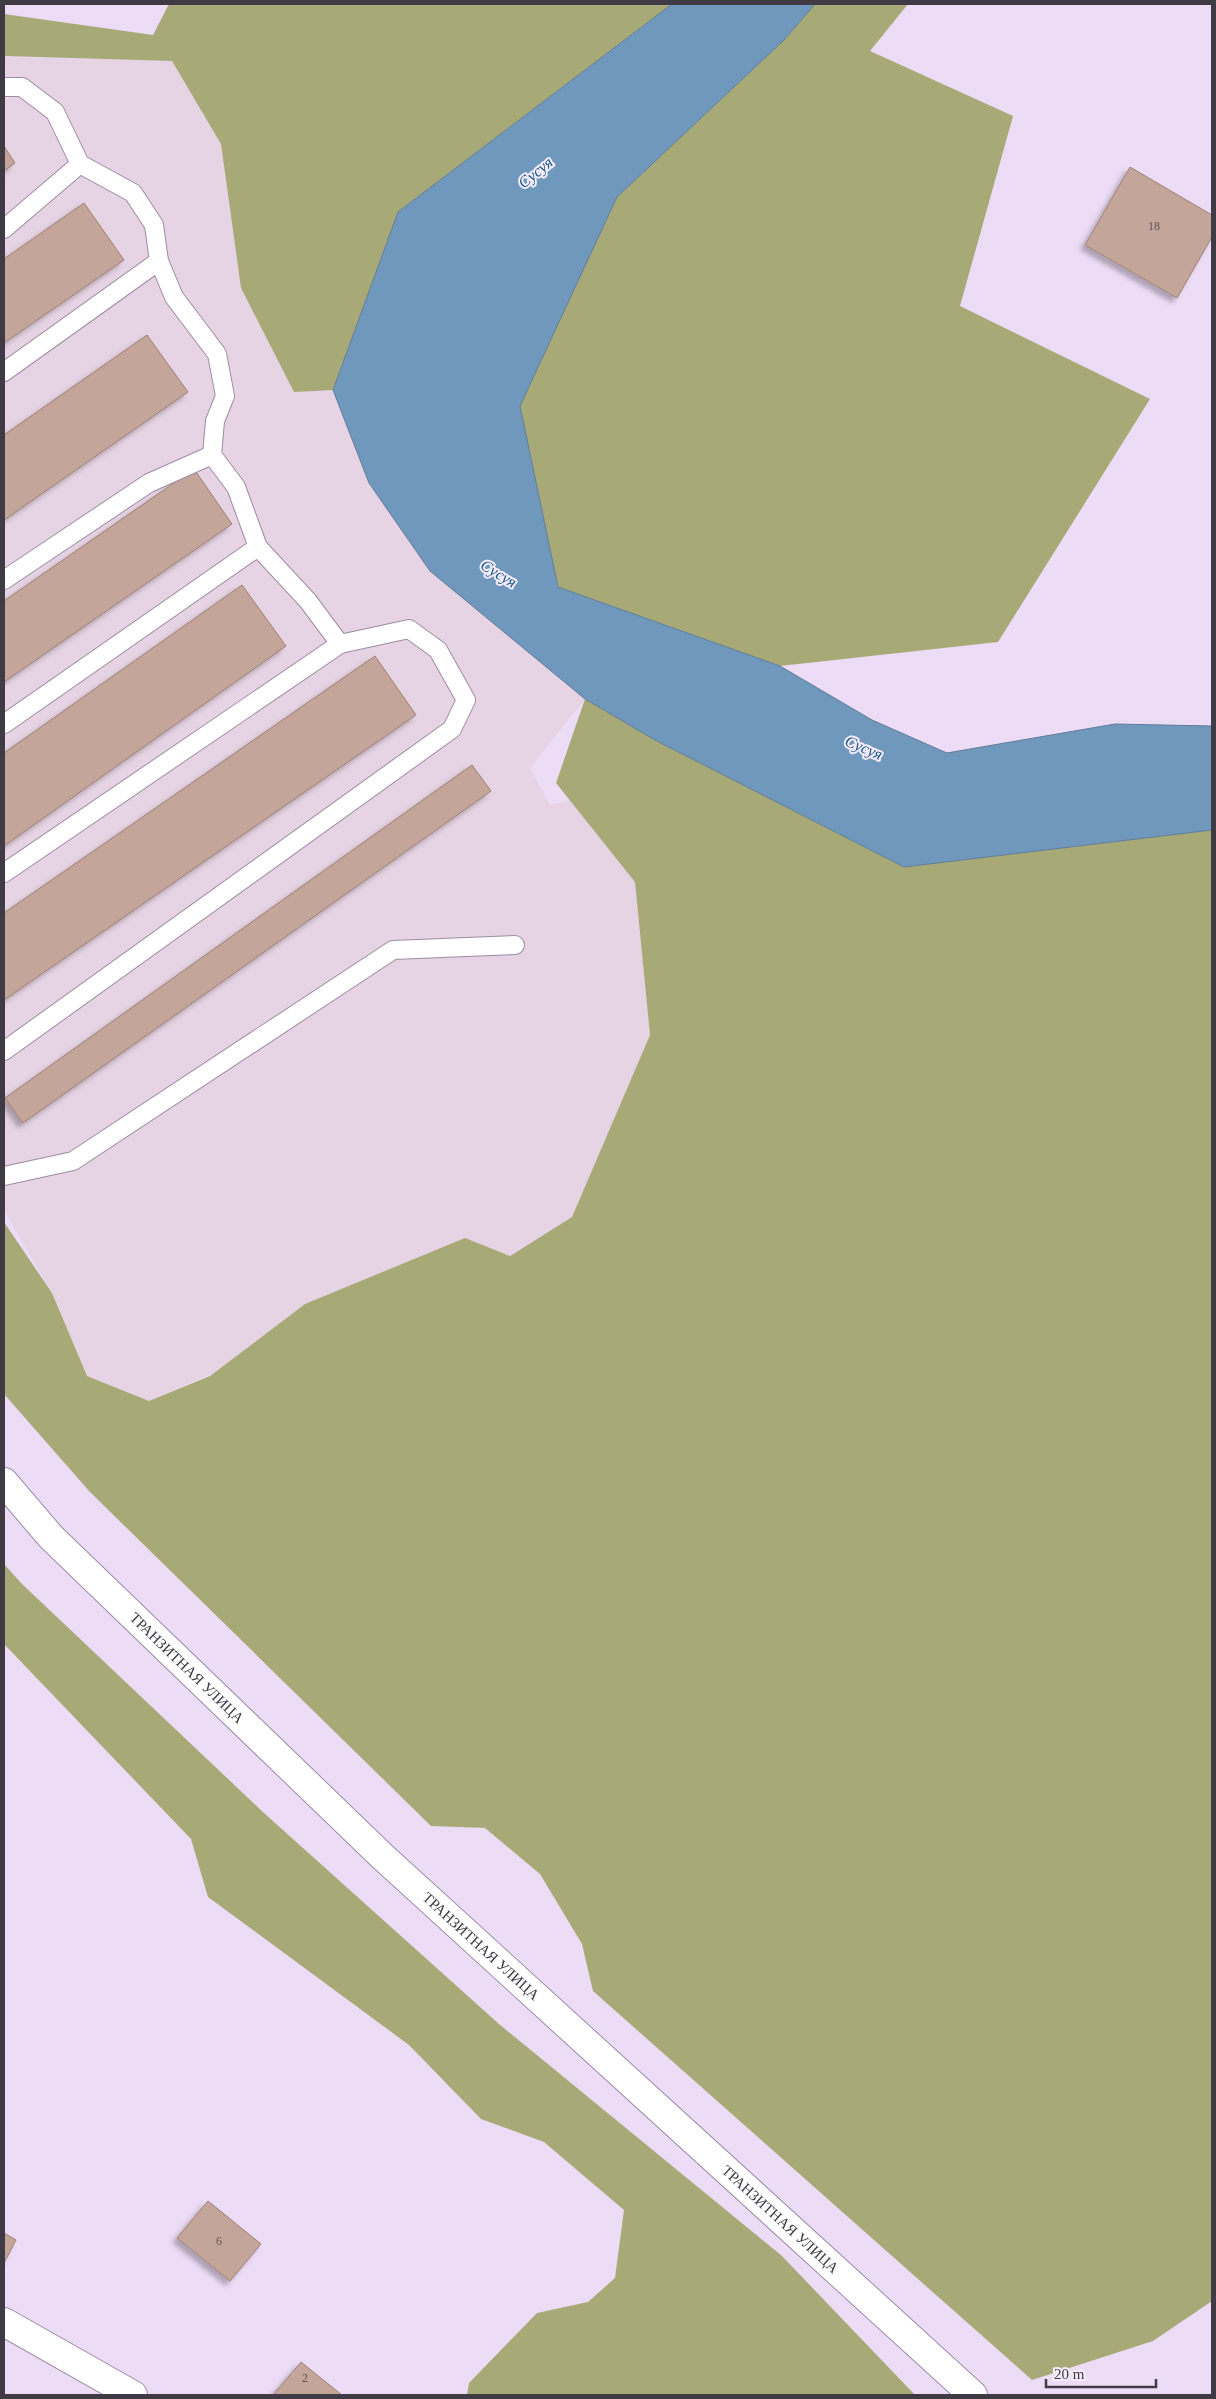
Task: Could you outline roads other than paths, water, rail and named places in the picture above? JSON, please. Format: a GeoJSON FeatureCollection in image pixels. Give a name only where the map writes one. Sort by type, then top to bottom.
{"type":"FeatureCollection","features":[{"type":"Feature","properties":{"kind":"main road","name":"ТРАНЗИТНАЯ УЛИЦА"},"geometry":{"type":"LineString","coordinates":[[4,1482],[51,1537],[384,1857],[972,2395]]}},
{"type":"Feature","properties":{"kind":"main road"},"geometry":{"type":"LineString","coordinates":[[4,2322],[133,2395]]}},
{"type":"Feature","properties":{"kind":"lane"},"geometry":{"type":"LineString","coordinates":[[4,87],[22,87],[55,112],[80,164],[133,193],[154,225],[159,261],[174,297],[216,354],[225,396],[216,420],[212,455],[236,487],[258,547],[308,601],[340,644]]}},
{"type":"Feature","properties":{"kind":"lane"},"geometry":{"type":"LineString","coordinates":[[4,229],[80,164]]}},
{"type":"Feature","properties":{"kind":"lane"},"geometry":{"type":"LineString","coordinates":[[4,372],[159,261]]}},
{"type":"Feature","properties":{"kind":"lane"},"geometry":{"type":"LineString","coordinates":[[4,580],[149,483],[212,455]]}},
{"type":"Feature","properties":{"kind":"lane"},"geometry":{"type":"LineString","coordinates":[[4,724],[258,547]]}},
{"type":"Feature","properties":{"kind":"lane"},"geometry":{"type":"LineString","coordinates":[[4,873],[340,644],[410,629],[438,650],[466,700],[452,729],[4,1051]]}},
{"type":"Feature","properties":{"kind":"lane"},"geometry":{"type":"LineString","coordinates":[[4,1176],[73,1161],[393,950],[515,945]]}},
{"type":"Feature","properties":{"kind":"water","name":"Сусуя"},"geometry":{"type":"Polygon","coordinates":[[[672,4],[815,4],[784,40],[617,197],[520,406],[558,587],[780,666],[872,720],[947,753],[1115,724],[1212,726],[1212,830],[904,867],[655,740],[585,699],[430,571],[369,483],[333,390],[398,212],[672,4]]]}}]}
